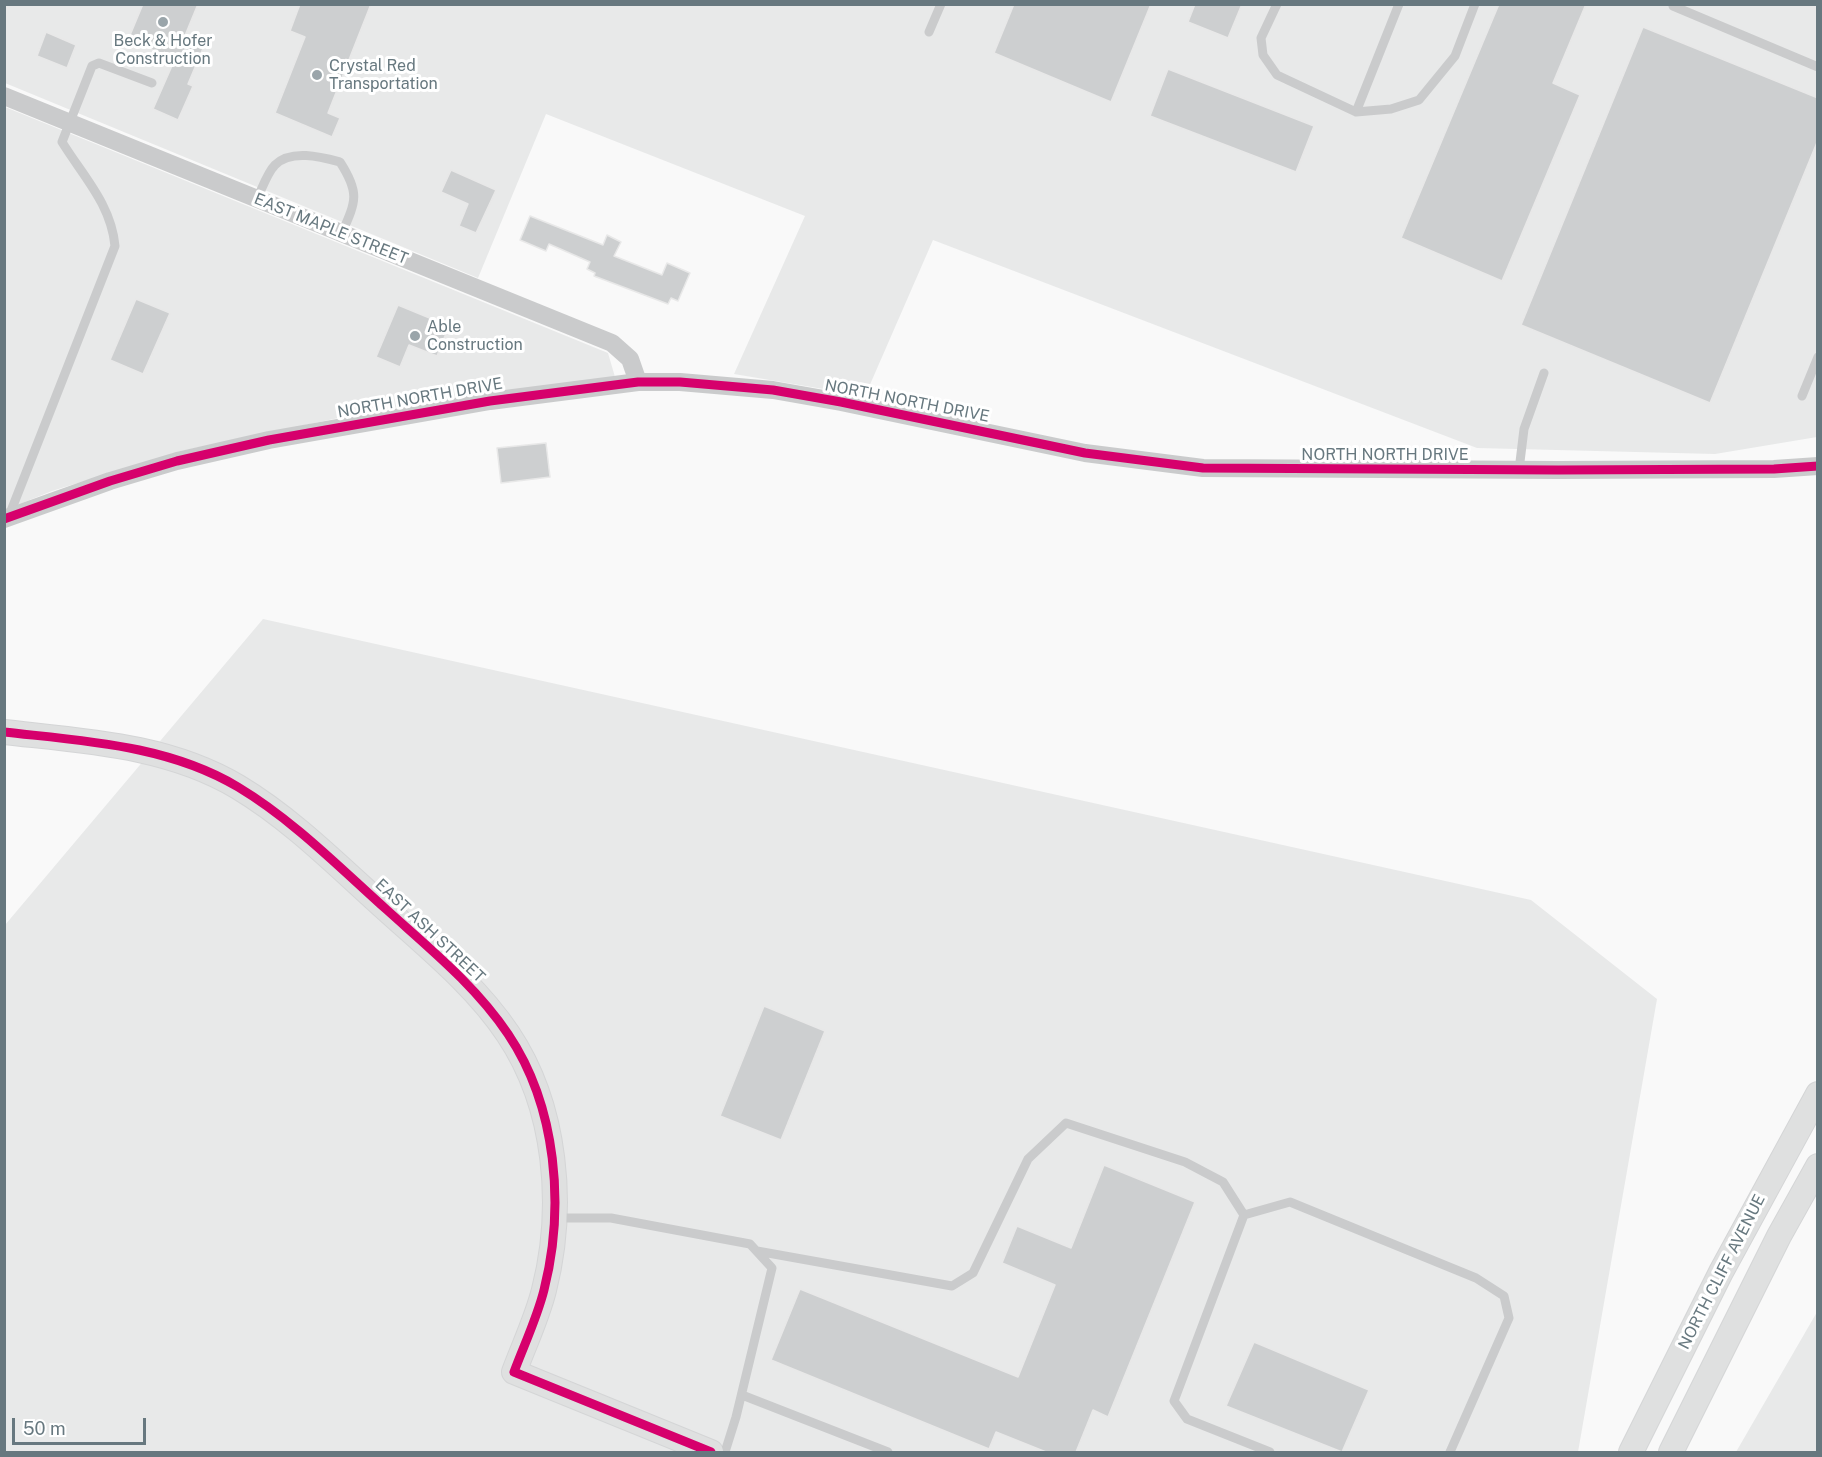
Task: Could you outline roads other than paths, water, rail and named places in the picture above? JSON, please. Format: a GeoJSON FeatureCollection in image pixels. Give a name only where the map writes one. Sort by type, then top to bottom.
{"type":"FeatureCollection","features":[{"type":"Feature","properties":{"kind":"street","name":"EAST MAPLE STREET"},"geometry":{"type":"LineString","coordinates":[[4,96],[612,343],[630,359],[638,382]]}},
{"type":"Feature","properties":{"kind":"street","name":"NORTH NORTH DRIVE"},"geometry":{"type":"LineString","coordinates":[[6,518],[121,478],[269,440],[490,401],[638,382],[689,383],[773,390],[1085,453],[1155,464],[1203,468],[1519,470],[1774,469],[1818,466]]}},
{"type":"Feature","properties":{"kind":"street","name":"EAST ASH STREET"},"geometry":{"type":"LineString","coordinates":[[4,732],[131,748],[188,764],[237,786],[295,828],[440,957],[507,1032],[525,1062],[539,1099],[552,1165],[554,1218],[550,1263],[543,1293],[514,1372],[711,1452]]}},
{"type":"Feature","properties":{"kind":"street","name":"NORTH CLIFF AVENUE"},"geometry":{"type":"LineString","coordinates":[[1631,1452],[1732,1251],[1818,1094]]}},
{"type":"Feature","properties":{"kind":"street"},"geometry":{"type":"LineString","coordinates":[[1671,1452],[1779,1236],[1818,1166]]}},
{"type":"Feature","properties":{"kind":"lane"},"geometry":{"type":"LineString","coordinates":[[929,32],[941,4]]}},
{"type":"Feature","properties":{"kind":"lane"},"geometry":{"type":"LineString","coordinates":[[1276,4],[1262,38],[1263,55],[1277,75],[1356,112],[1391,110],[1419,100],[1455,56],[1475,4]]}},
{"type":"Feature","properties":{"kind":"lane"},"geometry":{"type":"LineString","coordinates":[[1356,112],[1399,4]]}},
{"type":"Feature","properties":{"kind":"lane"},"geometry":{"type":"LineString","coordinates":[[1673,6],[1818,67]]}},
{"type":"Feature","properties":{"kind":"lane"},"geometry":{"type":"LineString","coordinates":[[6,518],[115,246],[113,227],[100,197],[62,142],[92,66],[99,63],[152,83]]}},
{"type":"Feature","properties":{"kind":"lane"},"geometry":{"type":"LineString","coordinates":[[257,199],[276,164],[291,157],[317,156],[340,162],[353,183],[354,207],[342,234]]}},
{"type":"Feature","properties":{"kind":"lane"},"geometry":{"type":"LineString","coordinates":[[1802,396],[1818,357]]}},
{"type":"Feature","properties":{"kind":"lane"},"geometry":{"type":"LineString","coordinates":[[1519,470],[1526,421],[1544,373]]}},
{"type":"Feature","properties":{"kind":"lane"},"geometry":{"type":"LineString","coordinates":[[757,1251],[952,1286],[973,1273],[1028,1159],[1066,1124],[1185,1162],[1223,1182],[1244,1215]]}},
{"type":"Feature","properties":{"kind":"lane"},"geometry":{"type":"LineString","coordinates":[[1244,1215],[1290,1202],[1476,1278],[1504,1296],[1509,1318],[1450,1452]]}},
{"type":"Feature","properties":{"kind":"lane"},"geometry":{"type":"LineString","coordinates":[[1244,1215],[1174,1401],[1187,1419],[1270,1452]]}},
{"type":"Feature","properties":{"kind":"lane"},"geometry":{"type":"LineString","coordinates":[[554,1218],[611,1218],[750,1244],[772,1268],[742,1395],[725,1452]]}},
{"type":"Feature","properties":{"kind":"lane"},"geometry":{"type":"LineString","coordinates":[[742,1395],[888,1452]]}},
{"type":"Feature","properties":{"kind":"place","name":"Beck & Hofer Construction"},"geometry":{"type":"Point","coordinates":[163,22]}},
{"type":"Feature","properties":{"kind":"place","name":"Crystal Red Transportation"},"geometry":{"type":"Point","coordinates":[317,75]}},
{"type":"Feature","properties":{"kind":"place","name":"Able Construction"},"geometry":{"type":"Point","coordinates":[415,336]}}]}
